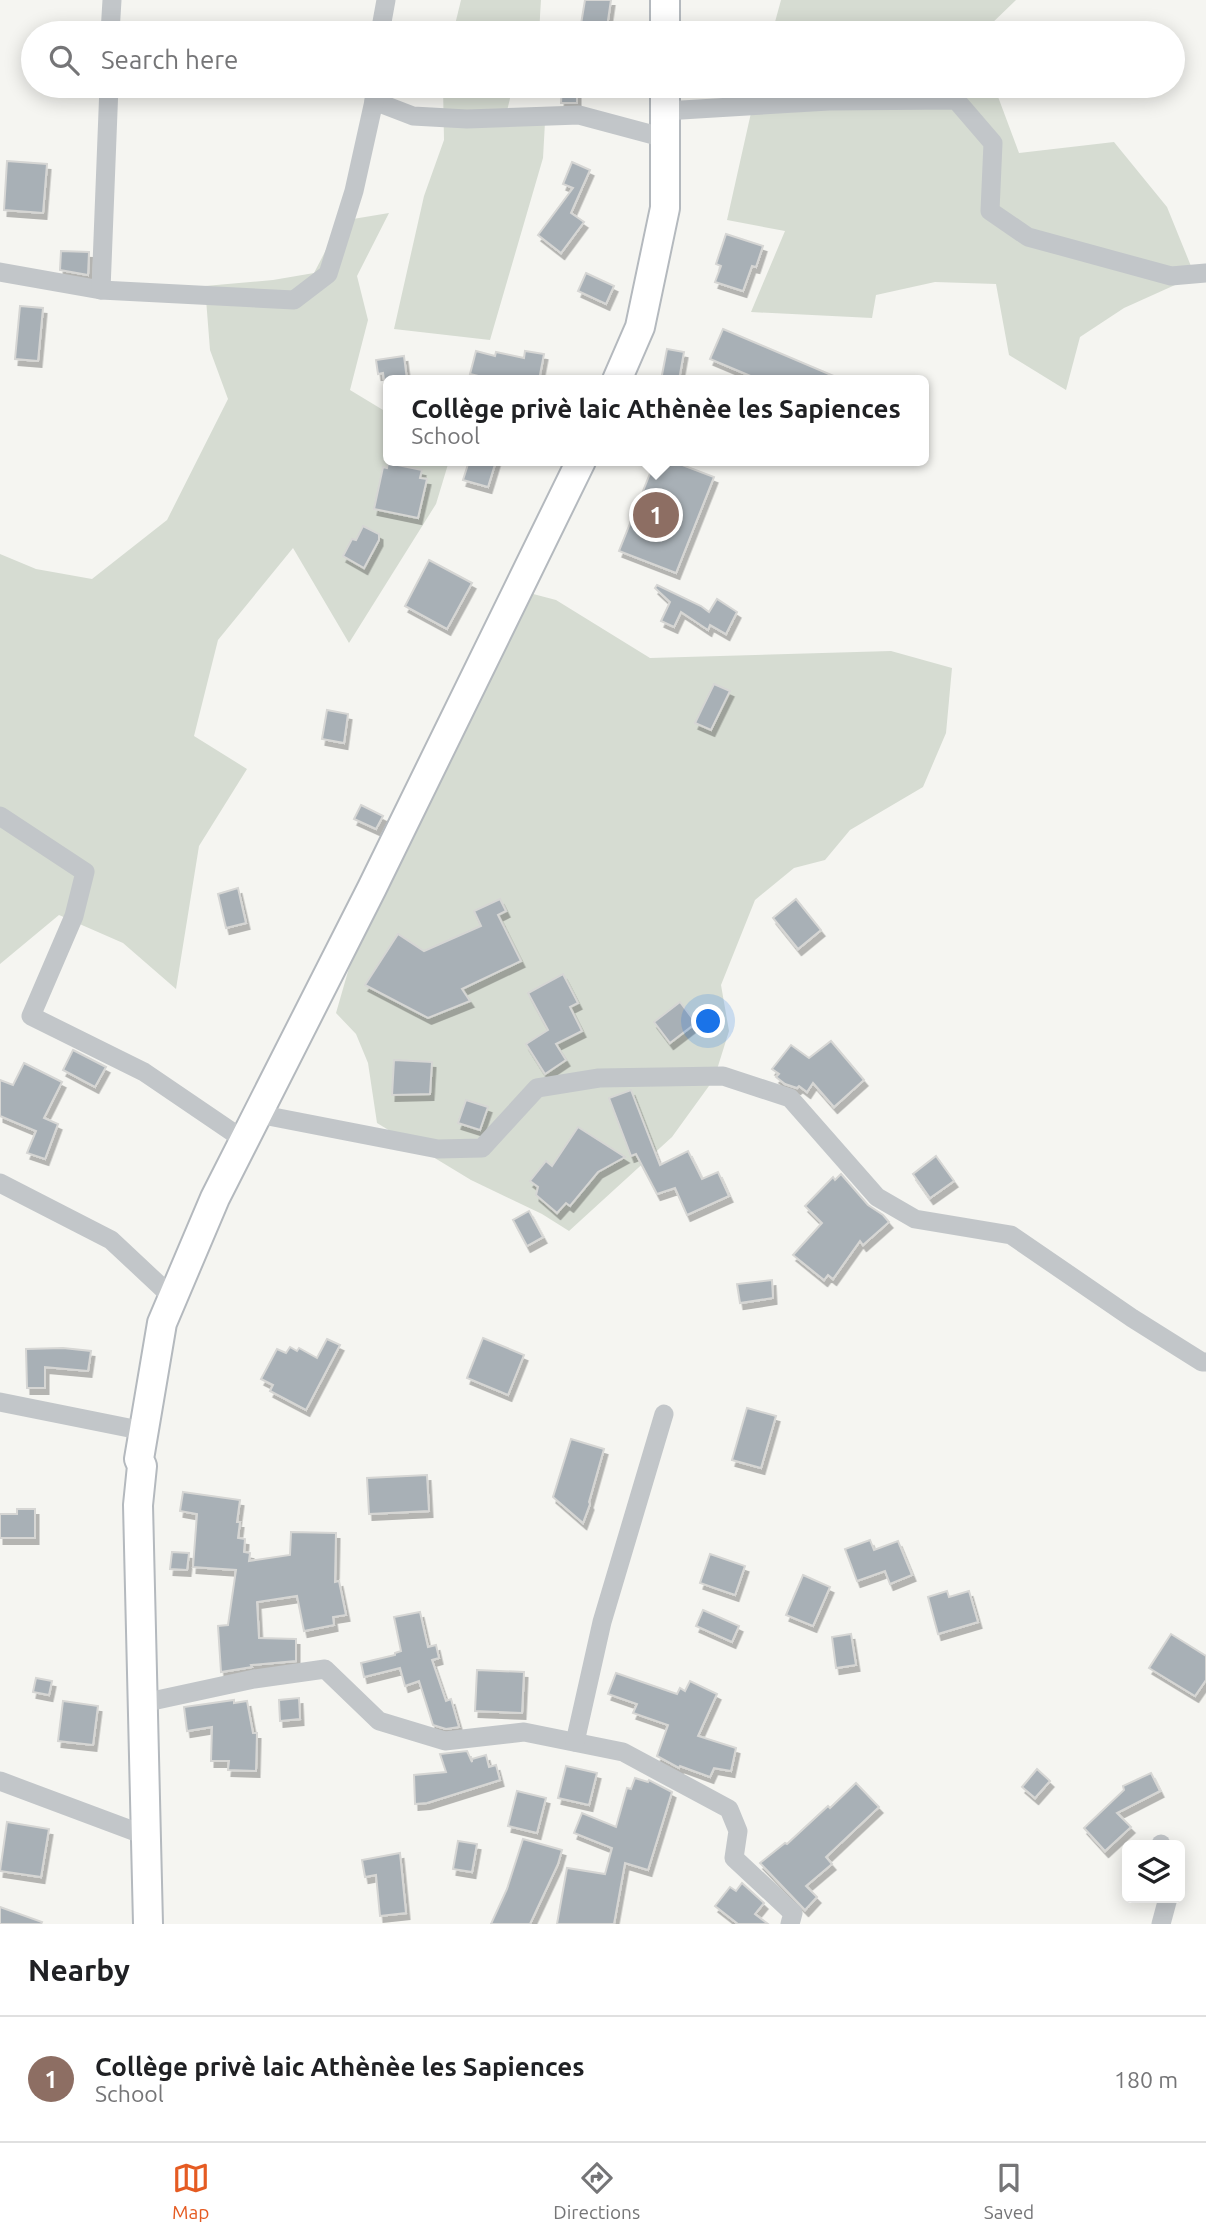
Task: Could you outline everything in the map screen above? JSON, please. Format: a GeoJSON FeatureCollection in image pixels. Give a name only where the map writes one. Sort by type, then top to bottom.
{"type":"FeatureCollection","features":[{"type":"Feature","properties":{"kind":"street"},"geometry":{"type":"LineString","coordinates":[[110,21],[111,0]]}},
{"type":"Feature","properties":{"kind":"street"},"geometry":{"type":"LineString","coordinates":[[382,21],[386,0]]}},
{"type":"Feature","properties":{"kind":"street"},"geometry":{"type":"LineString","coordinates":[[665,0],[665,21]]}},
{"type":"Feature","properties":{"kind":"street"},"geometry":{"type":"LineString","coordinates":[[101,290],[109,98]]}},
{"type":"Feature","properties":{"kind":"street"},"geometry":{"type":"LineString","coordinates":[[0,272],[101,290],[294,300],[328,274],[355,191],[373,98]]}},
{"type":"Feature","properties":{"kind":"street"},"geometry":{"type":"LineString","coordinates":[[381,98],[413,116],[467,119],[829,101],[956,100],[993,143],[990,211],[1028,237],[1171,276],[1206,273]]}},
{"type":"Feature","properties":{"kind":"street"},"geometry":{"type":"LineString","coordinates":[[619,375],[640,327],[665,208],[665,111]]}},
{"type":"Feature","properties":{"kind":"street"},"geometry":{"type":"LineString","coordinates":[[148,1924],[138,1505],[142,1466],[139,1459],[162,1323],[215,1198],[372,888],[579,466]]}},
{"type":"Feature","properties":{"kind":"street"},"geometry":{"type":"LineString","coordinates":[[0,816],[85,872],[74,916],[31,1016],[144,1072],[244,1140]]}},
{"type":"Feature","properties":{"kind":"street"},"geometry":{"type":"LineString","coordinates":[[258,1114],[439,1149],[482,1148],[537,1088],[599,1078],[723,1076],[790,1098],[877,1197],[915,1219],[1011,1235],[1132,1318],[1206,1362]]}},
{"type":"Feature","properties":{"kind":"street"},"geometry":{"type":"LineString","coordinates":[[0,1183],[111,1240],[173,1298]]}},
{"type":"Feature","properties":{"kind":"street"},"geometry":{"type":"LineString","coordinates":[[0,1402],[144,1432]]}},
{"type":"Feature","properties":{"kind":"street"},"geometry":{"type":"LineString","coordinates":[[575,1742],[602,1622],[664,1414]]}},
{"type":"Feature","properties":{"kind":"street"},"geometry":{"type":"LineString","coordinates":[[142,1703],[254,1679],[325,1669],[379,1721],[445,1741],[524,1732],[623,1752],[729,1809],[738,1831],[734,1858],[793,1913],[790,1924]]}},
{"type":"Feature","properties":{"kind":"street"},"geometry":{"type":"LineString","coordinates":[[0,1781],[147,1836]]}},
{"type":"Feature","properties":{"kind":"street"},"geometry":{"type":"LineString","coordinates":[[1161,1924],[1167,1903]]}},
{"type":"Feature","properties":{"kind":"shaded area"},"geometry":{"type":"Polygon","coordinates":[[[461,0],[541,0],[540,21],[456,21],[461,0]]]}},
{"type":"Feature","properties":{"kind":"shaded area"},"geometry":{"type":"Polygon","coordinates":[[[781,0],[1016,0],[994,21],[775,21],[781,0]]]}},
{"type":"Feature","properties":{"kind":"shaded area"},"geometry":{"type":"Polygon","coordinates":[[[443,98],[510,98],[506,115],[545,122],[543,158],[490,340],[394,329],[424,196],[444,140],[443,98]]]}},
{"type":"Feature","properties":{"kind":"shaded area"},"geometry":{"type":"Polygon","coordinates":[[[754,98],[998,98],[1019,153],[1114,142],[1167,207],[1195,276],[1124,308],[1080,337],[1066,390],[1009,355],[996,284],[935,282],[876,295],[872,318],[751,312],[785,231],[727,220],[754,98]]]}},
{"type":"Feature","properties":{"kind":"shaded area"},"geometry":{"type":"Polygon","coordinates":[[[389,213],[357,276],[368,320],[350,390],[383,410],[383,466],[447,466],[436,504],[349,643],[293,548],[218,640],[194,736],[247,769],[199,846],[176,989],[123,943],[59,915],[0,964],[0,554],[36,569],[92,579],[167,520],[228,399],[210,350],[205,286],[314,273],[341,221],[389,213]]]}},
{"type":"Feature","properties":{"kind":"shaded area"},"geometry":{"type":"Polygon","coordinates":[[[518,590],[556,600],[650,658],[891,651],[952,668],[946,733],[923,787],[850,830],[825,860],[794,868],[755,900],[721,985],[729,1031],[714,1079],[672,1137],[569,1231],[542,1214],[471,1180],[377,1123],[368,1063],[356,1034],[336,1013],[372,888],[518,590]]]}},
{"type":"Feature","properties":{"kind":"building"},"geometry":{"type":"Polygon","coordinates":[[[585,0],[611,0],[608,21],[582,21],[585,0]]]}},
{"type":"Feature","properties":{"kind":"building"},"geometry":{"type":"Polygon","coordinates":[[[561,98],[577,98],[577,103],[561,103],[561,98]]]}},
{"type":"Feature","properties":{"kind":"building"},"geometry":{"type":"Polygon","coordinates":[[[7,161],[47,164],[43,213],[4,210],[7,161]]]}},
{"type":"Feature","properties":{"kind":"building"},"geometry":{"type":"Polygon","coordinates":[[[572,162],[590,170],[571,213],[584,222],[561,253],[538,235],[573,188],[563,184],[572,162]]]}},
{"type":"Feature","properties":{"kind":"building"},"geometry":{"type":"Polygon","coordinates":[[[726,234],[763,246],[756,267],[752,266],[743,291],[715,282],[721,266],[716,264],[726,234]]]}},
{"type":"Feature","properties":{"kind":"building"},"geometry":{"type":"Polygon","coordinates":[[[61,251],[89,252],[88,275],[60,270],[61,251]]]}},
{"type":"Feature","properties":{"kind":"building"},"geometry":{"type":"Polygon","coordinates":[[[586,273],[614,286],[606,304],[578,291],[586,273]]]}},
{"type":"Feature","properties":{"kind":"building"},"geometry":{"type":"Polygon","coordinates":[[[20,306],[43,308],[38,361],[15,359],[20,306]]]}},
{"type":"Feature","properties":{"kind":"building"},"geometry":{"type":"Polygon","coordinates":[[[723,329],[831,375],[748,375],[710,359],[723,329]]]}},
{"type":"Feature","properties":{"kind":"building"},"geometry":{"type":"Polygon","coordinates":[[[667,349],[684,352],[680,375],[662,375],[667,349]]]}},
{"type":"Feature","properties":{"kind":"building"},"geometry":{"type":"Polygon","coordinates":[[[476,351],[495,356],[496,352],[524,358],[525,351],[544,354],[540,375],[470,374],[476,351]]]}},
{"type":"Feature","properties":{"kind":"building"},"geometry":{"type":"Polygon","coordinates":[[[404,356],[406,375],[378,374],[376,360],[404,356]]]}},
{"type":"Feature","properties":{"kind":"building"},"geometry":{"type":"Polygon","coordinates":[[[403,466],[422,470],[420,478],[427,479],[418,518],[374,509],[383,467],[403,466]]]}},
{"type":"Feature","properties":{"kind":"building"},"geometry":{"type":"Polygon","coordinates":[[[467,466],[494,466],[488,487],[463,480],[467,466]]]}},
{"type":"Feature","properties":{"kind":"building"},"geometry":{"type":"Polygon","coordinates":[[[653,466],[685,466],[714,477],[676,573],[619,551],[653,466]]]}},
{"type":"Feature","properties":{"kind":"building"},"geometry":{"type":"Polygon","coordinates":[[[363,526],[379,534],[379,540],[364,568],[343,556],[363,526]]]}},
{"type":"Feature","properties":{"kind":"building"},"geometry":{"type":"Polygon","coordinates":[[[429,560],[472,583],[447,629],[405,606],[429,560]]]}},
{"type":"Feature","properties":{"kind":"building"},"geometry":{"type":"Polygon","coordinates":[[[657,585],[709,612],[717,599],[737,612],[726,634],[710,625],[708,630],[681,612],[674,627],[661,621],[670,602],[655,588],[657,585]]]}},
{"type":"Feature","properties":{"kind":"building"},"geometry":{"type":"Polygon","coordinates":[[[714,684],[730,691],[711,730],[695,723],[714,684]]]}},
{"type":"Feature","properties":{"kind":"building"},"geometry":{"type":"Polygon","coordinates":[[[327,710],[348,714],[344,743],[322,739],[327,710]]]}},
{"type":"Feature","properties":{"kind":"building"},"geometry":{"type":"Polygon","coordinates":[[[361,805],[383,816],[376,829],[354,819],[361,805]]]}},
{"type":"Feature","properties":{"kind":"building"},"geometry":{"type":"Polygon","coordinates":[[[238,888],[246,923],[226,928],[218,894],[238,888]]]}},
{"type":"Feature","properties":{"kind":"building"},"geometry":{"type":"Polygon","coordinates":[[[500,899],[506,911],[498,915],[521,961],[462,989],[470,1001],[428,1018],[365,985],[398,934],[424,951],[481,926],[474,911],[500,899]]]}},
{"type":"Feature","properties":{"kind":"building"},"geometry":{"type":"Polygon","coordinates":[[[796,899],[821,930],[798,949],[773,918],[796,899]]]}},
{"type":"Feature","properties":{"kind":"building"},"geometry":{"type":"Polygon","coordinates":[[[563,974],[578,1003],[570,1007],[582,1031],[556,1044],[566,1060],[545,1074],[526,1044],[548,1030],[528,993],[563,974]]]}},
{"type":"Feature","properties":{"kind":"building"},"geometry":{"type":"Polygon","coordinates":[[[680,1002],[696,1023],[670,1043],[654,1022],[680,1002]]]}},
{"type":"Feature","properties":{"kind":"building"},"geometry":{"type":"Polygon","coordinates":[[[831,1041],[864,1080],[834,1107],[813,1083],[807,1092],[799,1086],[797,1088],[785,1084],[776,1077],[779,1074],[772,1069],[791,1045],[809,1058],[831,1041]]]}},
{"type":"Feature","properties":{"kind":"building"},"geometry":{"type":"Polygon","coordinates":[[[73,1050],[106,1067],[95,1087],[63,1070],[73,1050]]]}},
{"type":"Feature","properties":{"kind":"building"},"geometry":{"type":"Polygon","coordinates":[[[394,1060],[432,1062],[430,1094],[392,1095],[394,1060]]]}},
{"type":"Feature","properties":{"kind":"building"},"geometry":{"type":"Polygon","coordinates":[[[24,1063],[62,1082],[44,1118],[58,1124],[45,1159],[27,1153],[36,1131],[0,1116],[0,1080],[13,1085],[24,1063]]]}},
{"type":"Feature","properties":{"kind":"building"},"geometry":{"type":"Polygon","coordinates":[[[631,1090],[660,1165],[688,1151],[702,1179],[718,1172],[729,1196],[687,1215],[675,1188],[657,1194],[636,1154],[631,1156],[609,1098],[631,1090]]]}},
{"type":"Feature","properties":{"kind":"building"},"geometry":{"type":"Polygon","coordinates":[[[466,1100],[488,1107],[480,1130],[458,1123],[466,1100]]]}},
{"type":"Feature","properties":{"kind":"building"},"geometry":{"type":"Polygon","coordinates":[[[578,1127],[625,1157],[598,1172],[570,1206],[566,1203],[557,1213],[536,1195],[538,1187],[530,1181],[546,1161],[552,1166],[578,1127]]]}},
{"type":"Feature","properties":{"kind":"building"},"geometry":{"type":"Polygon","coordinates":[[[936,1156],[954,1181],[930,1198],[913,1174],[936,1156]]]}},
{"type":"Feature","properties":{"kind":"building"},"geometry":{"type":"Polygon","coordinates":[[[841,1174],[868,1205],[889,1222],[863,1245],[860,1241],[833,1279],[828,1275],[824,1280],[793,1255],[822,1223],[805,1206],[833,1177],[835,1180],[841,1174]]]}},
{"type":"Feature","properties":{"kind":"building"},"geometry":{"type":"Polygon","coordinates":[[[529,1211],[543,1237],[527,1246],[513,1220],[529,1211]]]}},
{"type":"Feature","properties":{"kind":"building"},"geometry":{"type":"Polygon","coordinates":[[[772,1280],[773,1298],[740,1303],[737,1284],[772,1280]]]}},
{"type":"Feature","properties":{"kind":"building"},"geometry":{"type":"Polygon","coordinates":[[[483,1338],[524,1355],[508,1395],[467,1378],[483,1338]]]}},
{"type":"Feature","properties":{"kind":"building"},"geometry":{"type":"Polygon","coordinates":[[[327,1339],[340,1345],[306,1410],[270,1391],[273,1385],[261,1379],[277,1349],[286,1353],[290,1347],[297,1351],[299,1348],[317,1358],[327,1339]]]}},
{"type":"Feature","properties":{"kind":"building"},"geometry":{"type":"Polygon","coordinates":[[[63,1348],[91,1351],[88,1371],[45,1367],[45,1388],[27,1388],[26,1349],[63,1348]]]}},
{"type":"Feature","properties":{"kind":"building"},"geometry":{"type":"Polygon","coordinates":[[[747,1408],[776,1416],[761,1468],[732,1460],[747,1408]]]}},
{"type":"Feature","properties":{"kind":"building"},"geometry":{"type":"Polygon","coordinates":[[[571,1439],[604,1449],[583,1523],[553,1497],[571,1439]]]}},
{"type":"Feature","properties":{"kind":"building"},"geometry":{"type":"Polygon","coordinates":[[[427,1475],[429,1511],[369,1514],[367,1478],[427,1475]]]}},
{"type":"Feature","properties":{"kind":"building"},"geometry":{"type":"Polygon","coordinates":[[[183,1492],[240,1500],[238,1538],[245,1539],[244,1552],[250,1553],[249,1561],[290,1555],[291,1532],[336,1533],[335,1582],[339,1581],[346,1615],[333,1617],[334,1625],[304,1631],[297,1596],[257,1602],[259,1638],[296,1639],[296,1661],[251,1665],[252,1667],[221,1672],[218,1626],[228,1625],[236,1570],[193,1567],[197,1514],[180,1511],[183,1492]]]}},
{"type":"Feature","properties":{"kind":"building"},"geometry":{"type":"Polygon","coordinates":[[[17,1509],[35,1509],[35,1538],[0,1538],[0,1514],[17,1514],[17,1509]]]}},
{"type":"Feature","properties":{"kind":"building"},"geometry":{"type":"Polygon","coordinates":[[[870,1540],[874,1550],[898,1541],[912,1575],[890,1584],[885,1571],[857,1581],[845,1549],[870,1540]]]}},
{"type":"Feature","properties":{"kind":"building"},"geometry":{"type":"Polygon","coordinates":[[[172,1552],[189,1553],[187,1570],[170,1569],[172,1552]]]}},
{"type":"Feature","properties":{"kind":"building"},"geometry":{"type":"Polygon","coordinates":[[[710,1554],[745,1566],[735,1595],[700,1583],[710,1554]]]}},
{"type":"Feature","properties":{"kind":"building"},"geometry":{"type":"Polygon","coordinates":[[[803,1575],[830,1587],[813,1626],[786,1615],[803,1575]]]}},
{"type":"Feature","properties":{"kind":"building"},"geometry":{"type":"Polygon","coordinates":[[[947,1591],[949,1597],[969,1591],[978,1622],[938,1634],[928,1597],[947,1591]]]}},
{"type":"Feature","properties":{"kind":"building"},"geometry":{"type":"Polygon","coordinates":[[[703,1610],[739,1626],[732,1642],[696,1626],[703,1610]]]}},
{"type":"Feature","properties":{"kind":"building"},"geometry":{"type":"Polygon","coordinates":[[[420,1612],[428,1647],[436,1645],[439,1658],[432,1660],[446,1701],[451,1699],[459,1727],[446,1729],[433,1725],[419,1681],[405,1686],[400,1668],[364,1677],[361,1663],[395,1655],[401,1651],[394,1617],[420,1612]]]}},
{"type":"Feature","properties":{"kind":"building"},"geometry":{"type":"Polygon","coordinates":[[[851,1634],[856,1665],[836,1668],[832,1637],[851,1634]]]}},
{"type":"Feature","properties":{"kind":"building"},"geometry":{"type":"Polygon","coordinates":[[[1171,1634],[1206,1656],[1206,1680],[1195,1696],[1149,1668],[1171,1634]]]}},
{"type":"Feature","properties":{"kind":"building"},"geometry":{"type":"Polygon","coordinates":[[[477,1670],[524,1672],[522,1713],[475,1711],[477,1670]]]}},
{"type":"Feature","properties":{"kind":"building"},"geometry":{"type":"Polygon","coordinates":[[[616,1673],[677,1694],[680,1688],[685,1691],[690,1681],[717,1694],[698,1736],[736,1748],[731,1771],[714,1768],[710,1777],[680,1766],[679,1768],[657,1756],[668,1725],[633,1713],[637,1704],[608,1694],[616,1673]]]}},
{"type":"Feature","properties":{"kind":"building"},"geometry":{"type":"Polygon","coordinates":[[[36,1678],[52,1681],[49,1695],[33,1692],[36,1678]]]}},
{"type":"Feature","properties":{"kind":"building"},"geometry":{"type":"Polygon","coordinates":[[[299,1698],[300,1719],[280,1721],[279,1700],[299,1698]]]}},
{"type":"Feature","properties":{"kind":"building"},"geometry":{"type":"Polygon","coordinates":[[[234,1700],[234,1703],[247,1701],[253,1733],[257,1733],[256,1771],[228,1770],[229,1761],[211,1761],[212,1727],[187,1731],[184,1707],[234,1700]]]}},
{"type":"Feature","properties":{"kind":"building"},"geometry":{"type":"Polygon","coordinates":[[[63,1701],[98,1706],[93,1745],[58,1741],[63,1701]]]}},
{"type":"Feature","properties":{"kind":"building"},"geometry":{"type":"Polygon","coordinates":[[[467,1751],[472,1762],[472,1759],[486,1755],[489,1767],[496,1765],[500,1780],[427,1803],[415,1804],[414,1775],[446,1772],[440,1754],[467,1751]]]}},
{"type":"Feature","properties":{"kind":"building"},"geometry":{"type":"Polygon","coordinates":[[[566,1766],[597,1773],[589,1805],[558,1798],[566,1766]]]}},
{"type":"Feature","properties":{"kind":"building"},"geometry":{"type":"Polygon","coordinates":[[[1037,1769],[1050,1781],[1035,1798],[1022,1787],[1037,1769]]]}},
{"type":"Feature","properties":{"kind":"building"},"geometry":{"type":"Polygon","coordinates":[[[1151,1773],[1160,1791],[1117,1813],[1131,1827],[1105,1851],[1084,1828],[1124,1790],[1123,1786],[1151,1773]]]}},
{"type":"Feature","properties":{"kind":"building"},"geometry":{"type":"Polygon","coordinates":[[[635,1778],[648,1782],[649,1780],[672,1792],[648,1870],[625,1863],[614,1924],[557,1924],[567,1868],[605,1874],[612,1848],[574,1833],[582,1813],[616,1827],[627,1788],[631,1789],[635,1778]]]}},
{"type":"Feature","properties":{"kind":"building"},"geometry":{"type":"Polygon","coordinates":[[[856,1783],[879,1807],[826,1857],[832,1864],[806,1886],[817,1897],[805,1910],[760,1863],[787,1844],[856,1783]]]}},
{"type":"Feature","properties":{"kind":"building"},"geometry":{"type":"Polygon","coordinates":[[[517,1791],[546,1798],[537,1833],[508,1826],[517,1791]]]}},
{"type":"Feature","properties":{"kind":"building"},"geometry":{"type":"Polygon","coordinates":[[[7,1822],[49,1829],[41,1877],[0,1871],[7,1822]]]}},
{"type":"Feature","properties":{"kind":"building"},"geometry":{"type":"Polygon","coordinates":[[[523,1839],[562,1850],[558,1864],[530,1924],[491,1924],[507,1889],[523,1839]]]}},
{"type":"Feature","properties":{"kind":"building"},"geometry":{"type":"Polygon","coordinates":[[[458,1841],[477,1844],[472,1872],[453,1869],[458,1841]]]}},
{"type":"Feature","properties":{"kind":"building"},"geometry":{"type":"Polygon","coordinates":[[[400,1853],[406,1913],[380,1916],[376,1875],[365,1877],[362,1860],[400,1853]]]}},
{"type":"Feature","properties":{"kind":"building"},"geometry":{"type":"Polygon","coordinates":[[[742,1883],[764,1903],[755,1914],[768,1924],[738,1924],[715,1906],[730,1887],[736,1891],[742,1883]]]}},
{"type":"Feature","properties":{"kind":"building"},"geometry":{"type":"Polygon","coordinates":[[[0,1907],[42,1922],[0,1924],[0,1907]]]}},
{"type":"Feature","properties":{"kind":"place","name":"Collège privè laic Athènèe les Sapiences"},"geometry":{"type":"Point","coordinates":[656,515]}}]}
